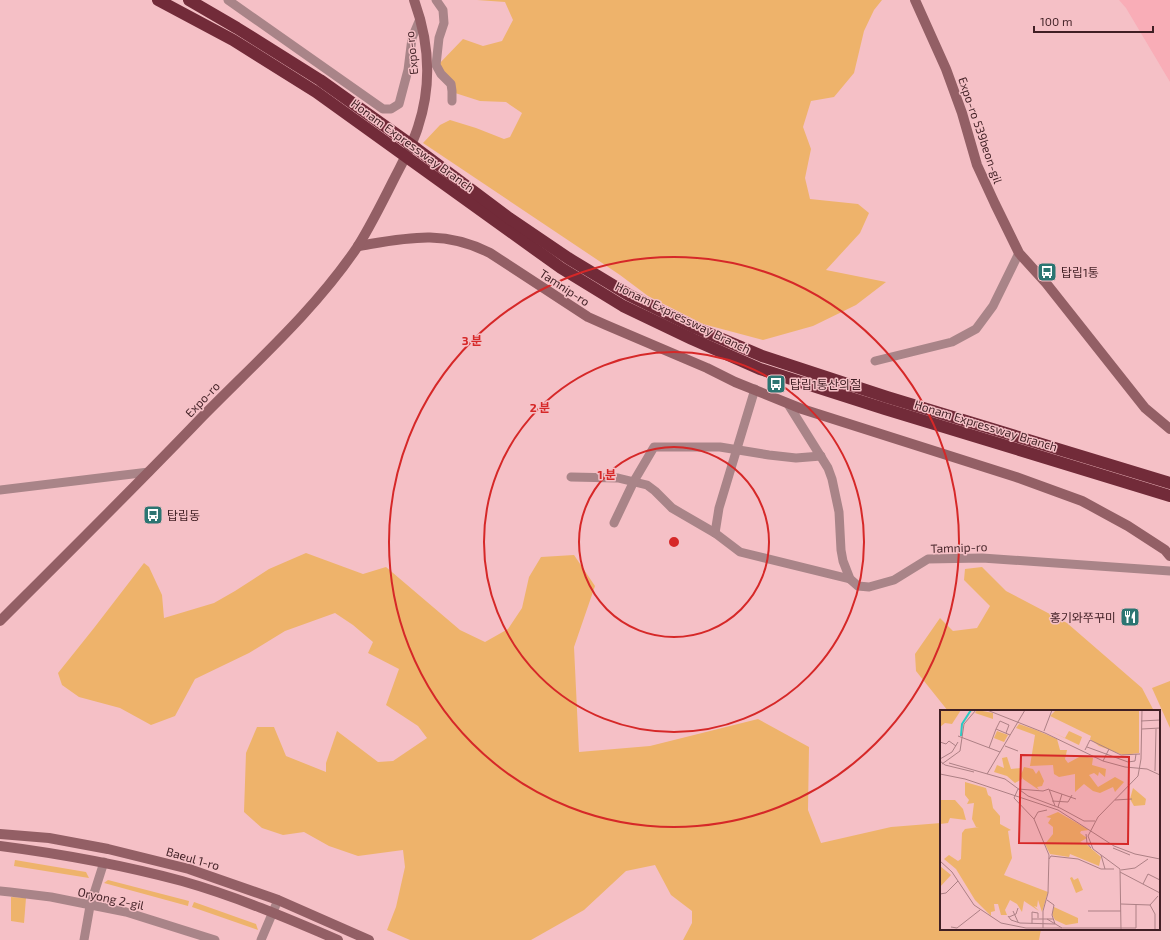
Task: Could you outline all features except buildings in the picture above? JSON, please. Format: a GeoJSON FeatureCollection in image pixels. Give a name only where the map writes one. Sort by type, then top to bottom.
{"type":"FeatureCollection","features":[{"type":"Feature","properties":{"kind":"highway","name":"Honam Expressway Branch"},"geometry":{"type":"LineString","coordinates":[[158,0],[233,40],[316,92],[561,268],[623,306],[760,369],[1170,496]]}},
{"type":"Feature","properties":{"kind":"highway","name":"Honam Expressway Branch"},"geometry":{"type":"LineString","coordinates":[[190,0],[320,80],[417,149],[509,218],[568,258],[629,295],[696,328],[762,356],[887,398],[1170,483]]}},
{"type":"Feature","properties":{"kind":"main road","name":"Expo-ro"},"geometry":{"type":"LineString","coordinates":[[0,621],[302,316],[330,284],[358,246],[378,212],[418,128],[424,102],[428,65],[420,19],[414,0]]}},
{"type":"Feature","properties":{"kind":"main road","name":"Expo-ro 539beon-gil"},"geometry":{"type":"LineString","coordinates":[[915,0],[946,69],[962,113],[977,165],[1020,253],[1046,283],[1145,408],[1170,429]]}},
{"type":"Feature","properties":{"kind":"main road","name":"Tamnip-ro"},"geometry":{"type":"LineString","coordinates":[[358,246],[419,237],[438,237],[474,245],[490,253],[588,317],[802,410],[1016,477],[1082,502],[1128,526],[1165,550],[1170,556]]}},
{"type":"Feature","properties":{"kind":"main road","name":"Baeul 1-ro"},"geometry":{"type":"LineString","coordinates":[[0,834],[49,838],[108,849],[189,869],[278,900],[368,940]]}},
{"type":"Feature","properties":{"kind":"main road"},"geometry":{"type":"LineString","coordinates":[[0,846],[50,852],[104,862],[183,882],[272,913],[338,940]]}},
{"type":"Feature","properties":{"kind":"street"},"geometry":{"type":"LineString","coordinates":[[228,0],[383,109],[391,109],[399,104],[408,70],[412,38],[420,19]]}},
{"type":"Feature","properties":{"kind":"street","name":"Expo-ro"},"geometry":{"type":"LineString","coordinates":[[436,0],[443,10],[444,23],[438,38],[436,65],[441,74],[451,84],[452,101]]}},
{"type":"Feature","properties":{"kind":"street"},"geometry":{"type":"LineString","coordinates":[[875,361],[952,342],[976,329],[993,306],[1020,253]]}},
{"type":"Feature","properties":{"kind":"street"},"geometry":{"type":"LineString","coordinates":[[715,533],[719,508],[755,389]]}},
{"type":"Feature","properties":{"kind":"street"},"geometry":{"type":"LineString","coordinates":[[788,404],[828,468],[839,512],[840,550],[850,579]]}},
{"type":"Feature","properties":{"kind":"street"},"geometry":{"type":"LineString","coordinates":[[614,523],[634,481],[654,448],[720,447],[796,458],[821,456]]}},
{"type":"Feature","properties":{"kind":"street"},"geometry":{"type":"LineString","coordinates":[[0,490],[149,472]]}},
{"type":"Feature","properties":{"kind":"street","name":"Tamnip-ro"},"geometry":{"type":"LineString","coordinates":[[572,477],[618,478],[647,485],[672,508],[715,533],[740,552],[850,579],[858,586],[869,587],[894,580],[928,559],[982,558],[1170,571]]}},
{"type":"Feature","properties":{"kind":"street"},"geometry":{"type":"LineString","coordinates":[[84,940],[90,906],[104,862]]}},
{"type":"Feature","properties":{"kind":"street","name":"Oryong 2-gil"},"geometry":{"type":"LineString","coordinates":[[0,891],[51,897],[126,912],[209,939]]}},
{"type":"Feature","properties":{"kind":"street"},"geometry":{"type":"LineString","coordinates":[[261,940],[278,900]]}},
{"type":"Feature","properties":{"kind":"shaded area"},"geometry":{"type":"Polygon","coordinates":[[[477,0],[882,0],[874,10],[864,31],[854,73],[834,97],[811,101],[803,127],[811,149],[805,178],[810,199],[858,204],[869,213],[860,233],[826,270],[886,282],[856,305],[813,326],[763,340],[703,324],[648,296],[620,275],[423,143],[440,125],[450,120],[504,139],[510,137],[522,113],[506,102],[480,101],[452,92],[438,65],[463,39],[483,46],[502,41],[513,20],[505,2],[477,0]]]}},
{"type":"Feature","properties":{"kind":"shaded area"},"geometry":{"type":"Polygon","coordinates":[[[1119,0],[1170,0],[1170,82],[1126,8],[1119,0]]]}},
{"type":"Feature","properties":{"kind":"shaded area"},"geometry":{"type":"Polygon","coordinates":[[[306,553],[363,574],[386,567],[460,630],[485,642],[508,629],[522,608],[529,577],[541,557],[574,555],[595,586],[574,647],[579,752],[650,746],[758,719],[809,747],[808,810],[821,843],[891,827],[940,823],[940,930],[1041,930],[1039,940],[683,940],[692,923],[692,911],[671,895],[655,865],[626,871],[584,910],[531,940],[410,940],[387,930],[396,907],[405,867],[403,850],[358,856],[329,846],[304,832],[283,835],[262,828],[244,812],[246,753],[257,727],[274,727],[286,756],[326,772],[326,763],[337,731],[378,762],[393,761],[427,738],[418,726],[386,705],[399,669],[368,653],[373,642],[353,625],[335,613],[285,631],[249,653],[195,679],[175,716],[151,725],[120,708],[79,697],[62,685],[58,673],[144,563],[149,567],[162,595],[164,618],[214,603],[269,569],[306,553]]]}},
{"type":"Feature","properties":{"kind":"shaded area"},"geometry":{"type":"Polygon","coordinates":[[[982,567],[1006,591],[1067,623],[1142,688],[1153,710],[947,710],[916,671],[915,654],[940,618],[953,631],[977,628],[990,606],[964,580],[965,569],[982,567]]]}},
{"type":"Feature","properties":{"kind":"shaded area"},"geometry":{"type":"Polygon","coordinates":[[[1170,681],[1170,728],[1152,688],[1170,681]]]}},
{"type":"Feature","properties":{"kind":"shaded area"},"geometry":{"type":"Polygon","coordinates":[[[15,860],[86,872],[89,878],[14,866],[15,860]]]}},
{"type":"Feature","properties":{"kind":"shaded area"},"geometry":{"type":"Polygon","coordinates":[[[108,880],[189,901],[188,906],[104,883],[108,880]]]}},
{"type":"Feature","properties":{"kind":"shaded area"},"geometry":{"type":"Polygon","coordinates":[[[11,897],[26,898],[24,923],[11,921],[11,897]]]}},
{"type":"Feature","properties":{"kind":"shaded area"},"geometry":{"type":"Polygon","coordinates":[[[194,902],[256,924],[258,930],[192,907],[194,902]]]}},
{"type":"Feature","properties":{"kind":"place","name":"탑립1통"},"geometry":{"type":"Point","coordinates":[1047,272]}},
{"type":"Feature","properties":{"kind":"place","name":"탑립1통산의절"},"geometry":{"type":"Point","coordinates":[776,384]}},
{"type":"Feature","properties":{"kind":"place","name":"탑립동"},"geometry":{"type":"Point","coordinates":[153,515]}},
{"type":"Feature","properties":{"kind":"place","name":"홍기와쭈꾸미"},"geometry":{"type":"Point","coordinates":[1130,617]}}]}
